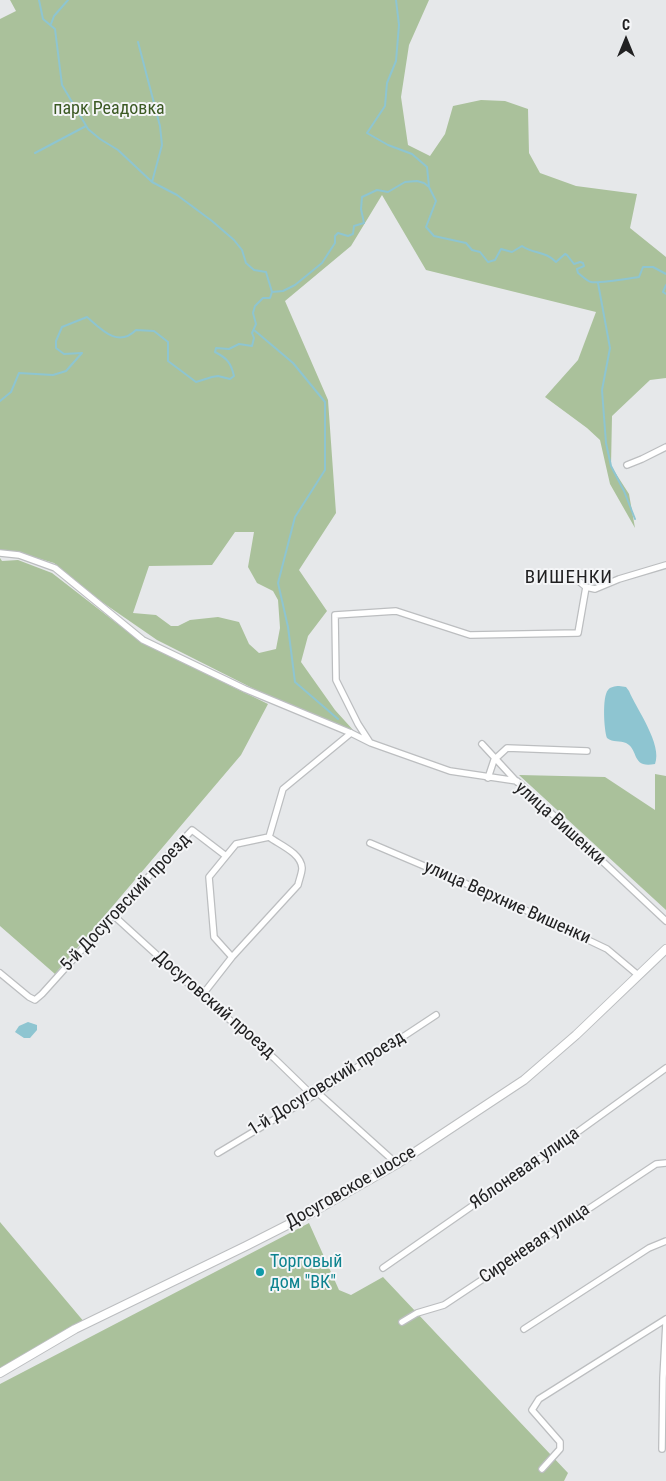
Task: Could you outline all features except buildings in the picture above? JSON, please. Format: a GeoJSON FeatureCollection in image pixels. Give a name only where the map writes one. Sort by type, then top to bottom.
{"type":"FeatureCollection","features":[{"type":"Feature","properties":{"kind":"main road","name":"Досуговское шоссе"},"geometry":{"type":"LineString","coordinates":[[0,1373],[75,1328],[313,1212],[397,1164],[524,1080],[576,1035],[666,948]]}},
{"type":"Feature","properties":{"kind":"street"},"geometry":{"type":"LineString","coordinates":[[627,464],[666,447]]}},
{"type":"Feature","properties":{"kind":"street","name":"улица Вишенки"},"geometry":{"type":"LineString","coordinates":[[0,553],[19,555],[56,568],[143,640],[245,689],[371,743],[450,771],[517,782],[666,921]]}},
{"type":"Feature","properties":{"kind":"street"},"geometry":{"type":"LineString","coordinates":[[576,579],[586,587],[595,589],[619,579],[666,565]]}},
{"type":"Feature","properties":{"kind":"street"},"geometry":{"type":"LineString","coordinates":[[371,743],[358,724],[336,680],[335,615],[396,611],[470,635],[578,633],[586,587]]}},
{"type":"Feature","properties":{"kind":"street"},"geometry":{"type":"LineString","coordinates":[[269,838],[283,789],[351,734]]}},
{"type":"Feature","properties":{"kind":"street"},"geometry":{"type":"LineString","coordinates":[[482,744],[517,782]]}},
{"type":"Feature","properties":{"kind":"street"},"geometry":{"type":"LineString","coordinates":[[488,778],[496,759],[507,748],[587,750]]}},
{"type":"Feature","properties":{"kind":"street","name":"5-й Досуговский проезд"},"geometry":{"type":"LineString","coordinates":[[0,973],[35,1000],[192,830],[226,856]]}},
{"type":"Feature","properties":{"kind":"street"},"geometry":{"type":"LineString","coordinates":[[200,994],[298,885],[302,870],[300,860],[292,852],[269,838],[236,844],[209,877],[214,937],[232,957]]}},
{"type":"Feature","properties":{"kind":"street","name":"улица Верхние Вишенки"},"geometry":{"type":"LineString","coordinates":[[370,842],[502,899],[607,949],[638,975]]}},
{"type":"Feature","properties":{"kind":"street","name":"Досуговский проезд"},"geometry":{"type":"LineString","coordinates":[[113,914],[200,994],[397,1164]]}},
{"type":"Feature","properties":{"kind":"street","name":"1-й Досуговский проезд"},"geometry":{"type":"LineString","coordinates":[[218,1153],[316,1094],[436,1014]]}},
{"type":"Feature","properties":{"kind":"street","name":"Яблоневая улица"},"geometry":{"type":"LineString","coordinates":[[383,1268],[554,1149],[666,1068]]}},
{"type":"Feature","properties":{"kind":"street","name":"Сиреневая улица"},"geometry":{"type":"LineString","coordinates":[[402,1322],[417,1313],[444,1305],[656,1164],[666,1163]]}},
{"type":"Feature","properties":{"kind":"street"},"geometry":{"type":"LineString","coordinates":[[524,1330],[649,1248],[666,1241]]}},
{"type":"Feature","properties":{"kind":"street"},"geometry":{"type":"LineString","coordinates":[[542,1469],[560,1448],[560,1442],[532,1410],[539,1399],[666,1319]]}},
{"type":"Feature","properties":{"kind":"street"},"geometry":{"type":"LineString","coordinates":[[662,1449],[666,1323]]}},
{"type":"Feature","properties":{"kind":"green space","name":"парк Реадовка"},"geometry":{"type":"Polygon","coordinates":[[[10,0],[429,0],[409,45],[401,97],[408,145],[430,156],[445,134],[453,106],[481,100],[505,101],[528,109],[529,153],[540,173],[576,186],[637,194],[630,228],[666,257],[666,378],[650,380],[612,416],[611,466],[629,494],[635,528],[610,484],[600,440],[545,397],[578,360],[596,312],[426,270],[382,195],[351,246],[285,301],[328,400],[336,513],[299,570],[327,611],[308,636],[301,662],[335,710],[354,731],[268,696],[157,640],[102,602],[54,563],[20,553],[0,550],[0,19],[16,11],[10,0]],[[235,532],[212,565],[149,566],[133,613],[156,615],[171,626],[178,626],[190,620],[218,617],[239,622],[249,644],[259,653],[276,649],[280,628],[278,600],[273,591],[257,583],[248,567],[254,532],[235,532]]]}},
{"type":"Feature","properties":{"kind":"green space"},"geometry":{"type":"Polygon","coordinates":[[[0,558],[2,561],[18,560],[52,573],[141,642],[268,704],[241,755],[55,974],[0,926],[0,558]]]}},
{"type":"Feature","properties":{"kind":"green space"},"geometry":{"type":"Polygon","coordinates":[[[655,774],[666,776],[666,910],[519,775],[605,777],[655,810],[655,774]]]}},
{"type":"Feature","properties":{"kind":"green space"},"geometry":{"type":"Polygon","coordinates":[[[0,1222],[85,1323],[0,1370],[0,1222]]]}},
{"type":"Feature","properties":{"kind":"green space"},"geometry":{"type":"Polygon","coordinates":[[[309,1223],[339,1290],[351,1295],[383,1277],[568,1473],[564,1481],[0,1481],[0,1384],[309,1223]]]}},
{"type":"Feature","properties":{"kind":"water"},"geometry":{"type":"Polygon","coordinates":[[[626,687],[629,691],[648,727],[655,747],[655,764],[642,764],[626,743],[607,738],[604,714],[606,694],[610,688],[626,687]]]}},
{"type":"Feature","properties":{"kind":"water"},"geometry":{"type":"Polygon","coordinates":[[[28,1022],[37,1025],[37,1030],[30,1038],[24,1038],[15,1032],[19,1026],[28,1022]]]}},
{"type":"Feature","properties":{"kind":"waterway"},"geometry":{"type":"LineString","coordinates":[[39,0],[43,19],[55,29],[62,85],[88,129],[118,150],[152,182],[177,195],[234,240],[242,250],[246,263],[254,270],[266,272],[272,292]]}},
{"type":"Feature","properties":{"kind":"waterway"},"geometry":{"type":"LineString","coordinates":[[51,24],[54,16],[68,0]]}},
{"type":"Feature","properties":{"kind":"waterway"},"geometry":{"type":"LineString","coordinates":[[396,0],[399,25],[396,61],[387,83],[385,106],[367,133],[388,145],[412,154],[427,167],[429,187]]}},
{"type":"Feature","properties":{"kind":"waterway"},"geometry":{"type":"LineString","coordinates":[[138,42],[160,126],[162,145],[152,182]]}},
{"type":"Feature","properties":{"kind":"waterway"},"geometry":{"type":"LineString","coordinates":[[35,153],[86,126]]}},
{"type":"Feature","properties":{"kind":"waterway"},"geometry":{"type":"LineString","coordinates":[[0,401],[11,392],[19,373],[53,375],[66,371],[82,353],[64,354],[56,348],[56,341],[62,327],[87,317],[104,332],[117,337],[129,335],[136,330],[154,331],[168,342],[168,361],[196,382],[218,376],[230,379],[234,376],[228,361],[215,352],[216,348],[229,349],[239,344],[252,346],[254,338],[252,333],[256,324],[253,313],[255,306],[263,298],[270,298],[272,292],[283,291],[295,285],[322,263],[335,243],[335,236],[338,233],[348,236],[353,234],[354,226],[364,223],[361,209],[362,197],[377,190],[388,192],[405,182],[417,181],[429,187],[436,201],[426,227],[434,236],[466,243],[472,250],[480,252],[488,262],[495,260],[501,249],[512,252],[522,246],[548,256],[556,262],[565,254],[574,264],[583,263],[584,266],[577,269],[578,273],[591,282],[607,282],[639,277],[643,267],[653,267],[666,274]]}},
{"type":"Feature","properties":{"kind":"waterway"},"geometry":{"type":"LineString","coordinates":[[598,283],[610,348],[602,390],[606,443],[611,466],[624,491],[635,519]]}},
{"type":"Feature","properties":{"kind":"waterway"},"geometry":{"type":"LineString","coordinates":[[666,285],[663,292],[666,294]]}},
{"type":"Feature","properties":{"kind":"waterway"},"geometry":{"type":"LineString","coordinates":[[254,330],[293,363],[325,402],[325,470],[295,517],[278,583],[288,627],[295,682],[338,719]]}},
{"type":"Feature","properties":{"kind":"place","name":"Торговый дом \"ВК\""},"geometry":{"type":"Point","coordinates":[260,1272]}},
{"type":"Feature","properties":{"kind":"district","name":"ВИШЕНКИ"},"geometry":{"type":"Point","coordinates":[569,578]}}]}
